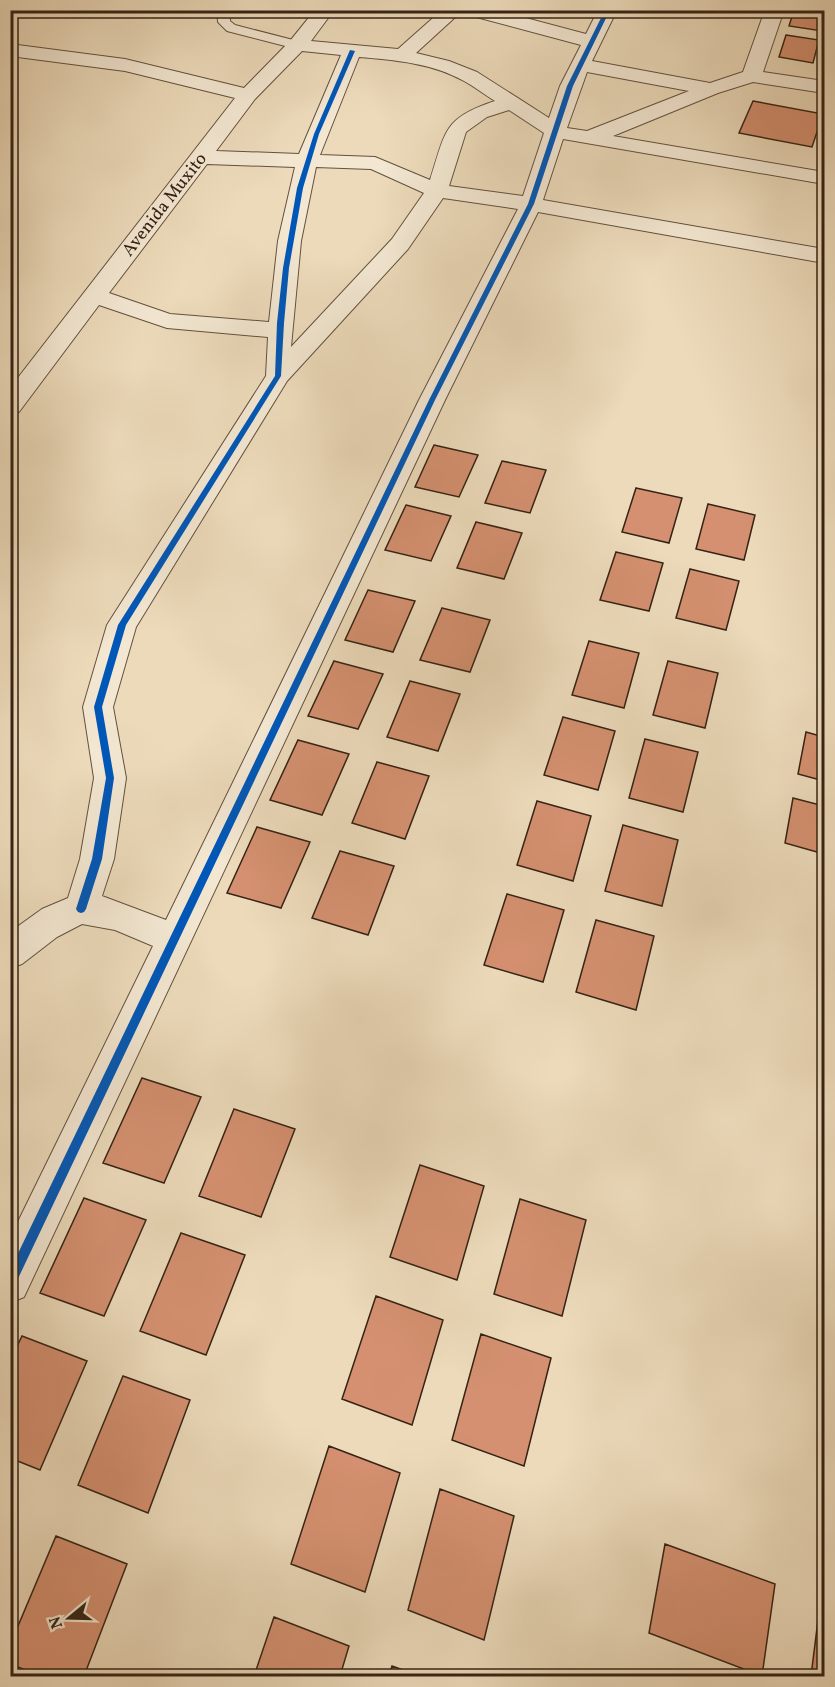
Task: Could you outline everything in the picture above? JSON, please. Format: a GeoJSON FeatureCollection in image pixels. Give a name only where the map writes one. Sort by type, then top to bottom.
{"type":"FeatureCollection","features":[{"type":"Feature","properties":{"kind":"street","name":"Avenida Muxito"},"geometry":{"type":"LineString","coordinates":[[10,406],[248,95],[297,45],[326,10]]}},
{"type":"Feature","properties":{"kind":"street"},"geometry":{"type":"LineString","coordinates":[[402,55],[454,10]]}},
{"type":"Feature","properties":{"kind":"street"},"geometry":{"type":"LineString","coordinates":[[472,10],[593,42]]}},
{"type":"Feature","properties":{"kind":"street"},"geometry":{"type":"LineString","coordinates":[[514,10],[518,17],[537,29]]}},
{"type":"Feature","properties":{"kind":"street"},"geometry":{"type":"LineString","coordinates":[[10,1283],[427,411],[531,204],[570,86],[608,10]]}},
{"type":"Feature","properties":{"kind":"street"},"geometry":{"type":"LineString","coordinates":[[752,76],[775,10]]}},
{"type":"Feature","properties":{"kind":"street"},"geometry":{"type":"LineString","coordinates":[[297,45],[402,55],[442,65],[470,76],[556,132],[825,178]]}},
{"type":"Feature","properties":{"kind":"street"},"geometry":{"type":"LineString","coordinates":[[10,50],[125,65],[248,95]]}},
{"type":"Feature","properties":{"kind":"street"},"geometry":{"type":"LineString","coordinates":[[278,376],[279,330],[294,221],[307,161],[352,51]]}},
{"type":"Feature","properties":{"kind":"street"},"geometry":{"type":"LineString","coordinates":[[580,65],[711,89]]}},
{"type":"Feature","properties":{"kind":"street"},"geometry":{"type":"LineString","coordinates":[[591,137],[711,89],[752,76],[825,87]]}},
{"type":"Feature","properties":{"kind":"street"},"geometry":{"type":"LineString","coordinates":[[81,909],[97,859],[110,778],[98,707],[122,625],[278,376],[400,244],[437,191],[457,129],[480,112],[511,103]]}},
{"type":"Feature","properties":{"kind":"street"},"geometry":{"type":"LineString","coordinates":[[201,158],[375,163],[437,191],[531,204],[825,256]]}},
{"type":"Feature","properties":{"kind":"street"},"geometry":{"type":"LineString","coordinates":[[95,296],[167,321],[279,330]]}},
{"type":"Feature","properties":{"kind":"street"},"geometry":{"type":"LineString","coordinates":[[10,953],[53,921],[81,909],[105,913],[175,939]]}},
{"type":"Feature","properties":{"kind":"lane"},"geometry":{"type":"LineString","coordinates":[[223,10],[224,22],[231,28],[297,45]]}},
{"type":"Feature","properties":{"kind":"building"},"geometry":{"type":"Polygon","coordinates":[[[794,10],[824,10],[822,31],[789,26],[794,10]]]}},
{"type":"Feature","properties":{"kind":"building"},"geometry":{"type":"Polygon","coordinates":[[[786,35],[819,40],[813,63],[779,57],[786,35]]]}},
{"type":"Feature","properties":{"kind":"building"},"geometry":{"type":"Polygon","coordinates":[[[753,101],[823,114],[812,147],[739,133],[753,101]]]}},
{"type":"Feature","properties":{"kind":"building"},"geometry":{"type":"Polygon","coordinates":[[[434,445],[478,455],[459,497],[415,487],[434,445]]]}},
{"type":"Feature","properties":{"kind":"building"},"geometry":{"type":"Polygon","coordinates":[[[502,461],[546,470],[530,513],[485,503],[502,461]]]}},
{"type":"Feature","properties":{"kind":"building"},"geometry":{"type":"Polygon","coordinates":[[[636,488],[682,498],[669,543],[622,532],[636,488]]]}},
{"type":"Feature","properties":{"kind":"building"},"geometry":{"type":"Polygon","coordinates":[[[708,504],[755,515],[744,560],[696,549],[708,504]]]}},
{"type":"Feature","properties":{"kind":"building"},"geometry":{"type":"Polygon","coordinates":[[[406,505],[451,516],[431,561],[385,550],[406,505]]]}},
{"type":"Feature","properties":{"kind":"building"},"geometry":{"type":"Polygon","coordinates":[[[476,522],[522,533],[504,579],[457,568],[476,522]]]}},
{"type":"Feature","properties":{"kind":"building"},"geometry":{"type":"Polygon","coordinates":[[[616,552],[663,563],[649,611],[600,600],[616,552]]]}},
{"type":"Feature","properties":{"kind":"building"},"geometry":{"type":"Polygon","coordinates":[[[690,569],[739,581],[726,630],[676,618],[690,569]]]}},
{"type":"Feature","properties":{"kind":"building"},"geometry":{"type":"Polygon","coordinates":[[[368,590],[415,601],[393,652],[345,640],[368,590]]]}},
{"type":"Feature","properties":{"kind":"building"},"geometry":{"type":"Polygon","coordinates":[[[442,608],[490,620],[470,672],[420,660],[442,608]]]}},
{"type":"Feature","properties":{"kind":"building"},"geometry":{"type":"Polygon","coordinates":[[[589,641],[639,653],[624,708],[572,695],[589,641]]]}},
{"type":"Feature","properties":{"kind":"building"},"geometry":{"type":"Polygon","coordinates":[[[334,661],[383,674],[358,729],[308,716],[334,661]]]}},
{"type":"Feature","properties":{"kind":"building"},"geometry":{"type":"Polygon","coordinates":[[[668,661],[718,673],[705,728],[653,715],[668,661]]]}},
{"type":"Feature","properties":{"kind":"building"},"geometry":{"type":"Polygon","coordinates":[[[410,681],[460,694],[438,751],[387,737],[410,681]]]}},
{"type":"Feature","properties":{"kind":"building"},"geometry":{"type":"Polygon","coordinates":[[[563,717],[615,731],[598,790],[544,775],[563,717]]]}},
{"type":"Feature","properties":{"kind":"building"},"geometry":{"type":"Polygon","coordinates":[[[806,732],[824,737],[824,781],[798,774],[806,732]]]}},
{"type":"Feature","properties":{"kind":"building"},"geometry":{"type":"Polygon","coordinates":[[[645,739],[698,752],[683,812],[629,798],[645,739]]]}},
{"type":"Feature","properties":{"kind":"building"},"geometry":{"type":"Polygon","coordinates":[[[298,740],[349,754],[322,815],[270,800],[298,740]]]}},
{"type":"Feature","properties":{"kind":"building"},"geometry":{"type":"Polygon","coordinates":[[[377,762],[429,776],[405,839],[352,823],[377,762]]]}},
{"type":"Feature","properties":{"kind":"building"},"geometry":{"type":"Polygon","coordinates":[[[793,798],[824,806],[824,854],[785,843],[793,798]]]}},
{"type":"Feature","properties":{"kind":"building"},"geometry":{"type":"Polygon","coordinates":[[[537,801],[591,816],[573,881],[517,865],[537,801]]]}},
{"type":"Feature","properties":{"kind":"building"},"geometry":{"type":"Polygon","coordinates":[[[623,825],[678,840],[662,906],[605,891],[623,825]]]}},
{"type":"Feature","properties":{"kind":"building"},"geometry":{"type":"Polygon","coordinates":[[[257,827],[310,842],[281,908],[227,893],[257,827]]]}},
{"type":"Feature","properties":{"kind":"building"},"geometry":{"type":"Polygon","coordinates":[[[340,851],[394,866],[368,935],[312,918],[340,851]]]}},
{"type":"Feature","properties":{"kind":"building"},"geometry":{"type":"Polygon","coordinates":[[[507,894],[564,910],[543,982],[484,965],[507,894]]]}},
{"type":"Feature","properties":{"kind":"building"},"geometry":{"type":"Polygon","coordinates":[[[596,920],[654,936],[636,1010],[576,992],[596,920]]]}},
{"type":"Feature","properties":{"kind":"building"},"geometry":{"type":"Polygon","coordinates":[[[142,1078],[201,1097],[164,1183],[103,1163],[142,1078]]]}},
{"type":"Feature","properties":{"kind":"building"},"geometry":{"type":"Polygon","coordinates":[[[234,1109],[295,1129],[261,1217],[199,1196],[234,1109]]]}},
{"type":"Feature","properties":{"kind":"building"},"geometry":{"type":"Polygon","coordinates":[[[420,1165],[484,1186],[457,1280],[390,1257],[420,1165]]]}},
{"type":"Feature","properties":{"kind":"building"},"geometry":{"type":"Polygon","coordinates":[[[84,1198],[146,1220],[104,1316],[40,1293],[84,1198]]]}},
{"type":"Feature","properties":{"kind":"building"},"geometry":{"type":"Polygon","coordinates":[[[520,1199],[586,1220],[562,1316],[494,1294],[520,1199]]]}},
{"type":"Feature","properties":{"kind":"building"},"geometry":{"type":"Polygon","coordinates":[[[181,1233],[245,1255],[206,1355],[140,1331],[181,1233]]]}},
{"type":"Feature","properties":{"kind":"building"},"geometry":{"type":"Polygon","coordinates":[[[376,1296],[443,1320],[412,1425],[342,1399],[376,1296]]]}},
{"type":"Feature","properties":{"kind":"building"},"geometry":{"type":"Polygon","coordinates":[[[481,1334],[551,1358],[524,1466],[452,1440],[481,1334]]]}},
{"type":"Feature","properties":{"kind":"building"},"geometry":{"type":"Polygon","coordinates":[[[22,1336],[87,1361],[40,1470],[10,1458],[10,1361],[22,1336]]]}},
{"type":"Feature","properties":{"kind":"building"},"geometry":{"type":"Polygon","coordinates":[[[123,1376],[190,1400],[148,1513],[78,1485],[123,1376]]]}},
{"type":"Feature","properties":{"kind":"building"},"geometry":{"type":"Polygon","coordinates":[[[329,1446],[400,1473],[365,1592],[291,1564],[329,1446]]]}},
{"type":"Feature","properties":{"kind":"building"},"geometry":{"type":"Polygon","coordinates":[[[440,1489],[514,1516],[484,1640],[408,1610],[440,1489]]]}},
{"type":"Feature","properties":{"kind":"building"},"geometry":{"type":"Polygon","coordinates":[[[56,1536],[127,1564],[84,1676],[41,1676],[10,1664],[10,1645],[56,1536]]]}},
{"type":"Feature","properties":{"kind":"building"},"geometry":{"type":"Polygon","coordinates":[[[665,1544],[775,1584],[762,1676],[649,1633],[665,1544]]]}},
{"type":"Feature","properties":{"kind":"building"},"geometry":{"type":"Polygon","coordinates":[[[820,1604],[824,1605],[824,1676],[811,1676],[820,1604]]]}},
{"type":"Feature","properties":{"kind":"building"},"geometry":{"type":"Polygon","coordinates":[[[274,1617],[349,1646],[340,1676],[254,1676],[274,1617]]]}},
{"type":"Feature","properties":{"kind":"building"},"geometry":{"type":"Polygon","coordinates":[[[392,1666],[420,1676],[389,1676],[392,1666]]]}},
{"type":"Feature","properties":{"kind":"cycle path"},"geometry":{"type":"LineString","coordinates":[[10,1283],[432,400],[531,204],[570,86],[608,10]]}},
{"type":"Feature","properties":{"kind":"cycle path"},"geometry":{"type":"LineString","coordinates":[[81,909],[97,859],[110,778],[98,707],[122,625],[278,376],[286,268],[294,214],[307,162],[352,51]]}}]}
